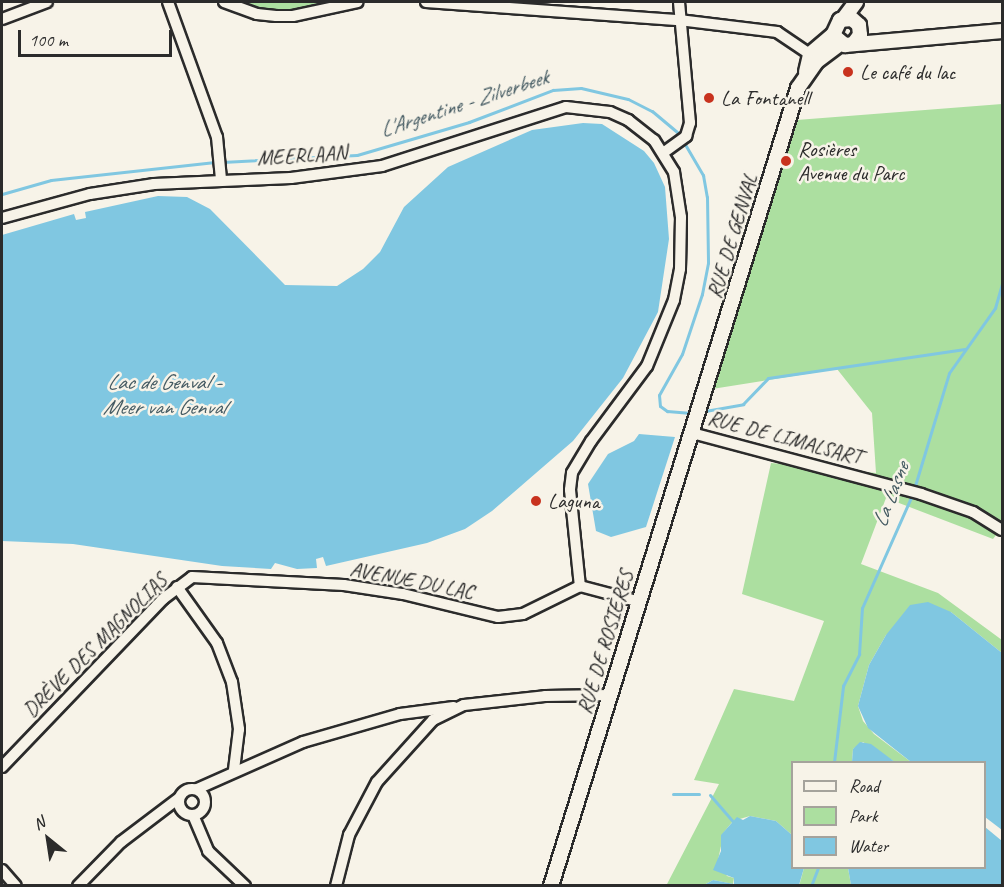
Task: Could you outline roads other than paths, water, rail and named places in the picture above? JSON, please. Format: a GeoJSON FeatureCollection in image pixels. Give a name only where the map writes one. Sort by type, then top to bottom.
{"type":"FeatureCollection","features":[{"type":"Feature","properties":{"kind":"street"},"geometry":{"type":"LineString","coordinates":[[2,19],[47,2]]}},
{"type":"Feature","properties":{"kind":"street"},"geometry":{"type":"LineString","coordinates":[[168,2],[204,94],[220,153],[221,179]]}},
{"type":"Feature","properties":{"kind":"street"},"geometry":{"type":"LineString","coordinates":[[224,2],[257,14],[276,16],[338,3],[358,2]]}},
{"type":"Feature","properties":{"kind":"street"},"geometry":{"type":"LineString","coordinates":[[426,2],[679,20],[777,32],[810,54],[836,39],[854,43],[1002,31]]}},
{"type":"Feature","properties":{"kind":"street"},"geometry":{"type":"LineString","coordinates":[[663,153],[686,136],[690,123],[679,2]]}},
{"type":"Feature","properties":{"kind":"street"},"geometry":{"type":"LineString","coordinates":[[854,43],[855,4]]}},
{"type":"Feature","properties":{"kind":"street"},"geometry":{"type":"LineString","coordinates":[[806,74],[836,39],[837,22],[853,23],[891,41]]}},
{"type":"Feature","properties":{"kind":"street","name":"RUE DE GENVAL"},"geometry":{"type":"LineString","coordinates":[[699,412],[806,74],[810,54]]}},
{"type":"Feature","properties":{"kind":"street","name":"MEERLAAN"},"geometry":{"type":"LineString","coordinates":[[2,218],[90,194],[221,179],[302,177],[382,166],[566,107],[610,112],[628,120],[663,153],[678,187],[681,216],[674,300],[647,366],[591,441],[572,472],[570,490],[580,586]]}},
{"type":"Feature","properties":{"kind":"street","name":"RUE DE ROSIÈRES"},"geometry":{"type":"LineString","coordinates":[[552,885],[699,412]]}},
{"type":"Feature","properties":{"kind":"street","name":"RUE DE LIMALSART"},"geometry":{"type":"LineString","coordinates":[[692,433],[921,494],[973,512],[1002,530]]}},
{"type":"Feature","properties":{"kind":"street","name":"AVENUE DU LAC"},"geometry":{"type":"LineString","coordinates":[[192,577],[344,585],[402,594],[498,617],[523,614],[580,586]]}},
{"type":"Feature","properties":{"kind":"street","name":"DRÈVE DES MAGNOLIAS"},"geometry":{"type":"LineString","coordinates":[[2,767],[177,587],[192,577]]}},
{"type":"Feature","properties":{"kind":"street"},"geometry":{"type":"LineString","coordinates":[[580,586],[640,602]]}},
{"type":"Feature","properties":{"kind":"street"},"geometry":{"type":"LineString","coordinates":[[177,587],[217,643],[232,682],[239,729],[234,770]]}},
{"type":"Feature","properties":{"kind":"street"},"geometry":{"type":"LineString","coordinates":[[78,885],[121,842],[153,817],[180,804],[186,790],[197,789],[234,770],[355,726],[400,714],[454,707],[545,696],[610,694]]}},
{"type":"Feature","properties":{"kind":"street"},"geometry":{"type":"LineString","coordinates":[[336,885],[349,835],[377,782],[415,736],[454,707]]}},
{"type":"Feature","properties":{"kind":"street"},"geometry":{"type":"LineString","coordinates":[[213,782],[197,813],[200,828],[208,851],[245,885]]}},
{"type":"Feature","properties":{"kind":"street"},"geometry":{"type":"LineString","coordinates":[[197,789],[205,799]]}},
{"type":"Feature","properties":{"kind":"street"},"geometry":{"type":"LineString","coordinates":[[180,804],[197,813]]}},
{"type":"Feature","properties":{"kind":"street"},"geometry":{"type":"LineString","coordinates":[[2,870],[16,885]]}},
{"type":"Feature","properties":{"kind":"water","name":"Lac de Genval - Meer van Genval"},"geometry":{"type":"Polygon","coordinates":[[[583,123],[602,124],[644,151],[654,163],[665,187],[669,239],[658,312],[623,378],[573,441],[492,511],[465,529],[427,543],[326,566],[323,557],[316,559],[317,568],[297,569],[275,563],[271,569],[222,566],[73,544],[2,541],[2,235],[74,214],[76,220],[86,218],[85,212],[158,196],[187,197],[210,209],[285,285],[337,286],[363,269],[380,252],[404,207],[448,167],[532,130],[583,123]]]}},
{"type":"Feature","properties":{"kind":"water"},"geometry":{"type":"Polygon","coordinates":[[[639,434],[675,437],[646,527],[611,537],[596,531],[588,484],[608,454],[634,441],[639,434]]]}},
{"type":"Feature","properties":{"kind":"water"},"geometry":{"type":"Polygon","coordinates":[[[928,602],[951,612],[1002,653],[1002,830],[986,818],[986,761],[910,761],[868,728],[858,706],[869,665],[886,635],[910,605],[928,602]]]}},
{"type":"Feature","properties":{"kind":"water"},"geometry":{"type":"Polygon","coordinates":[[[860,742],[871,744],[894,761],[852,761],[853,749],[860,742]]]}},
{"type":"Feature","properties":{"kind":"water"},"geometry":{"type":"Polygon","coordinates":[[[750,816],[776,821],[791,834],[791,869],[804,869],[799,885],[704,885],[713,880],[734,884],[734,878],[713,870],[721,851],[721,835],[737,817],[743,820],[750,816]]]}},
{"type":"Feature","properties":{"kind":"water"},"geometry":{"type":"Polygon","coordinates":[[[986,828],[1002,841],[1002,885],[851,885],[848,869],[986,869],[986,828]]]}},
{"type":"Feature","properties":{"kind":"waterway","name":"L'Argentine - Zilverbeek"},"geometry":{"type":"LineString","coordinates":[[222,162],[357,155],[469,122],[553,90],[581,88],[628,99],[652,111],[679,134],[703,175],[707,197],[708,263],[702,294],[682,354],[659,395],[660,406],[667,411],[691,413]]}},
{"type":"Feature","properties":{"kind":"waterway","name":"L'Argentine - Zilverbeek"},"geometry":{"type":"LineString","coordinates":[[2,194],[51,180],[215,162]]}},
{"type":"Feature","properties":{"kind":"waterway","name":"La Lasne"},"geometry":{"type":"LineString","coordinates":[[914,489],[949,373],[995,308],[1002,284]]}},
{"type":"Feature","properties":{"kind":"waterway","name":"L'Argentine - Zilverbeek"},"geometry":{"type":"LineString","coordinates":[[705,411],[743,404],[768,378],[965,349]]}},
{"type":"Feature","properties":{"kind":"waterway","name":"La Lasne"},"geometry":{"type":"LineString","coordinates":[[834,761],[843,686],[859,654],[862,608],[912,495]]}},
{"type":"Feature","properties":{"kind":"waterway"},"geometry":{"type":"LineString","coordinates":[[673,794],[699,794]]}},
{"type":"Feature","properties":{"kind":"waterway"},"geometry":{"type":"LineString","coordinates":[[710,795],[733,821]]}},
{"type":"Feature","properties":{"kind":"waterway","name":"La Lasne"},"geometry":{"type":"LineString","coordinates":[[811,886],[818,869]]}},
{"type":"Feature","properties":{"kind":"place","name":"Le café du lac"},"geometry":{"type":"Point","coordinates":[848,72]}},
{"type":"Feature","properties":{"kind":"place","name":"La Fontanell"},"geometry":{"type":"Point","coordinates":[709,98]}},
{"type":"Feature","properties":{"kind":"place","name":"Rosières Avenue du Parc"},"geometry":{"type":"Point","coordinates":[786,161]}},
{"type":"Feature","properties":{"kind":"place","name":"Laguna"},"geometry":{"type":"Point","coordinates":[536,501]}}]}
